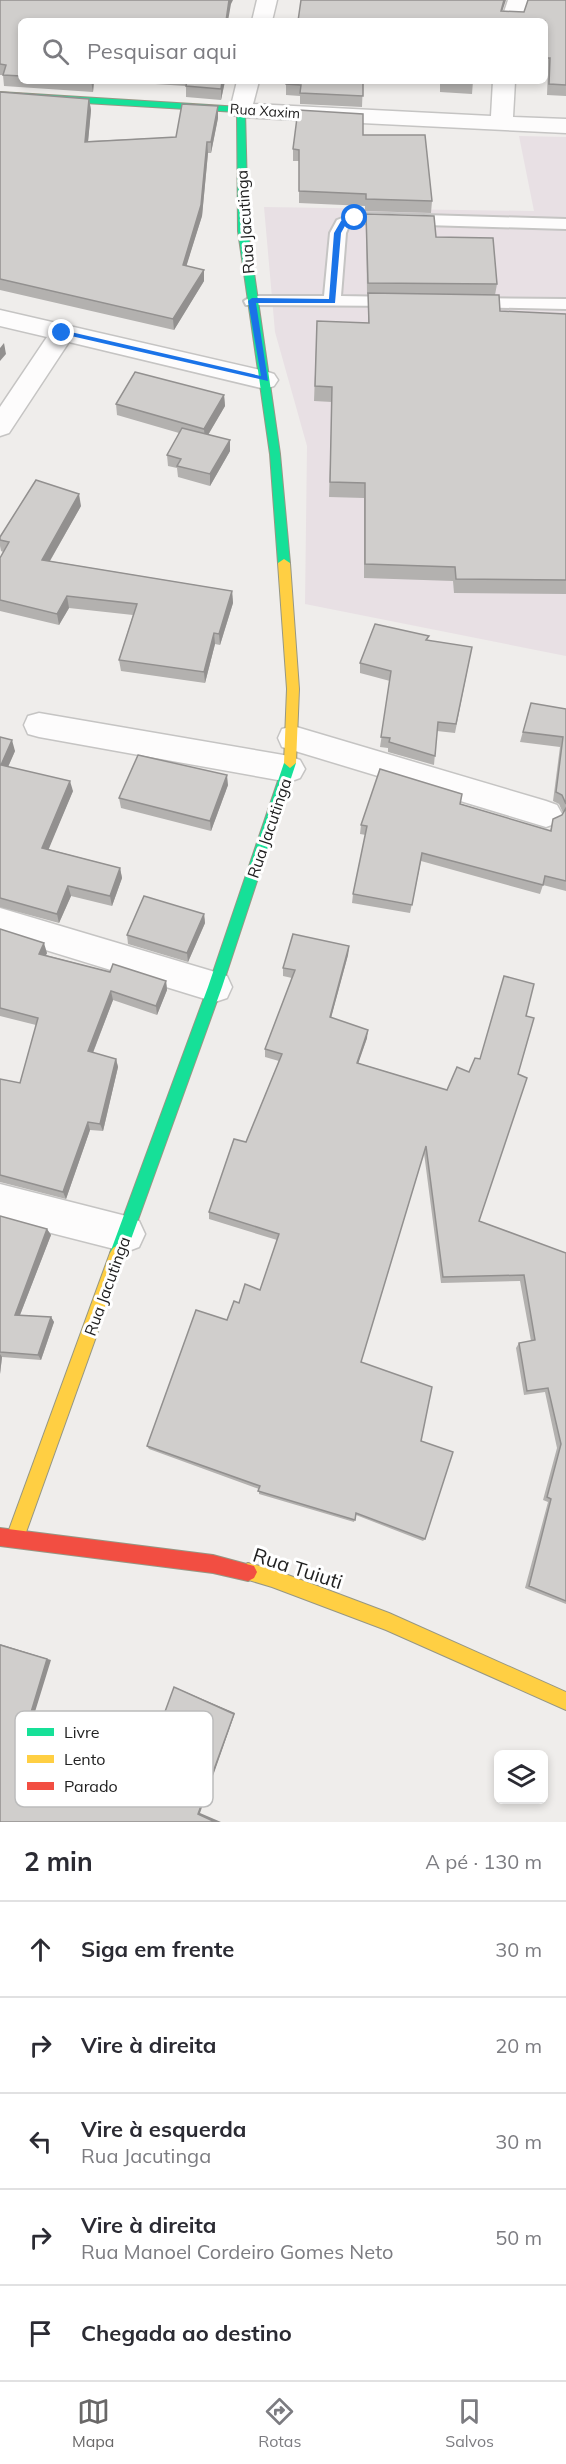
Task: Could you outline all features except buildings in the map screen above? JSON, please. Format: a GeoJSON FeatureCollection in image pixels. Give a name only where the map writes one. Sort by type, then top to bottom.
{"type":"FeatureCollection","features":[{"type":"Feature","properties":{"kind":"street"},"geometry":{"type":"LineString","coordinates":[[263,18],[267,0]]}},
{"type":"Feature","properties":{"kind":"street"},"geometry":{"type":"LineString","coordinates":[[512,18],[518,0]]}},
{"type":"Feature","properties":{"kind":"street","name":"Rua Jacutinga"},"geometry":{"type":"LineString","coordinates":[[15,1538],[214,987],[289,769],[294,738],[291,647],[284,555],[265,380],[243,231],[241,110],[247,84]]}},
{"type":"Feature","properties":{"kind":"street"},"geometry":{"type":"LineString","coordinates":[[501,124],[504,84]]}},
{"type":"Feature","properties":{"kind":"street","name":"Rua Xaxim"},"geometry":{"type":"LineString","coordinates":[[0,95],[566,126]]}},
{"type":"Feature","properties":{"kind":"street"},"geometry":{"type":"LineString","coordinates":[[0,318],[265,380]]}},
{"type":"Feature","properties":{"kind":"street"},"geometry":{"type":"LineString","coordinates":[[0,427],[62,333]]}},
{"type":"Feature","properties":{"kind":"street"},"geometry":{"type":"LineString","coordinates":[[39,724],[289,769]]}},
{"type":"Feature","properties":{"kind":"street"},"geometry":{"type":"LineString","coordinates":[[294,738],[546,814]]}},
{"type":"Feature","properties":{"kind":"street"},"geometry":{"type":"LineString","coordinates":[[0,922],[214,987]]}},
{"type":"Feature","properties":{"kind":"street"},"geometry":{"type":"LineString","coordinates":[[0,1202],[126,1234]]}},
{"type":"Feature","properties":{"kind":"street","name":"Rua Tuiuti"},"geometry":{"type":"LineString","coordinates":[[0,1538],[15,1538],[213,1564],[272,1578],[389,1622],[566,1701]]}},
{"type":"Feature","properties":{"kind":"lane"},"geometry":{"type":"LineString","coordinates":[[332,301],[338,233],[343,223],[355,218],[566,224]]}},
{"type":"Feature","properties":{"kind":"lane"},"geometry":{"type":"LineString","coordinates":[[252,301],[414,302]]}},
{"type":"Feature","properties":{"kind":"lane"},"geometry":{"type":"LineString","coordinates":[[449,303],[566,304]]}},
{"type":"Feature","properties":{"kind":"shaded area"},"geometry":{"type":"Polygon","coordinates":[[[519,136],[566,137],[566,656],[305,604],[307,446],[275,332],[264,207],[534,211],[519,136]]]}},
{"type":"Feature","properties":{"kind":"traffic: fast"},"geometry":{"type":"LineString","coordinates":[[0,95],[241,110],[243,231],[275,454],[284,563]]}},
{"type":"Feature","properties":{"kind":"traffic: fast"},"geometry":{"type":"LineString","coordinates":[[118,1253],[215,987],[290,763]]}},
{"type":"Feature","properties":{"kind":"traffic: slow"},"geometry":{"type":"LineString","coordinates":[[284,563],[293,689],[290,763]]}},
{"type":"Feature","properties":{"kind":"traffic: slow"},"geometry":{"type":"LineString","coordinates":[[15,1538],[118,1253]]}},
{"type":"Feature","properties":{"kind":"traffic: slow"},"geometry":{"type":"LineString","coordinates":[[248,1572],[272,1578],[389,1622],[566,1701]]}},
{"type":"Feature","properties":{"kind":"traffic: jam"},"geometry":{"type":"LineString","coordinates":[[0,1537],[213,1564],[248,1572]]}},
{"type":"Feature","properties":{"kind":"route"},"geometry":{"type":"LineString","coordinates":[[62,333],[265,380],[252,301],[332,301],[338,233],[343,223],[355,218]]}}]}
